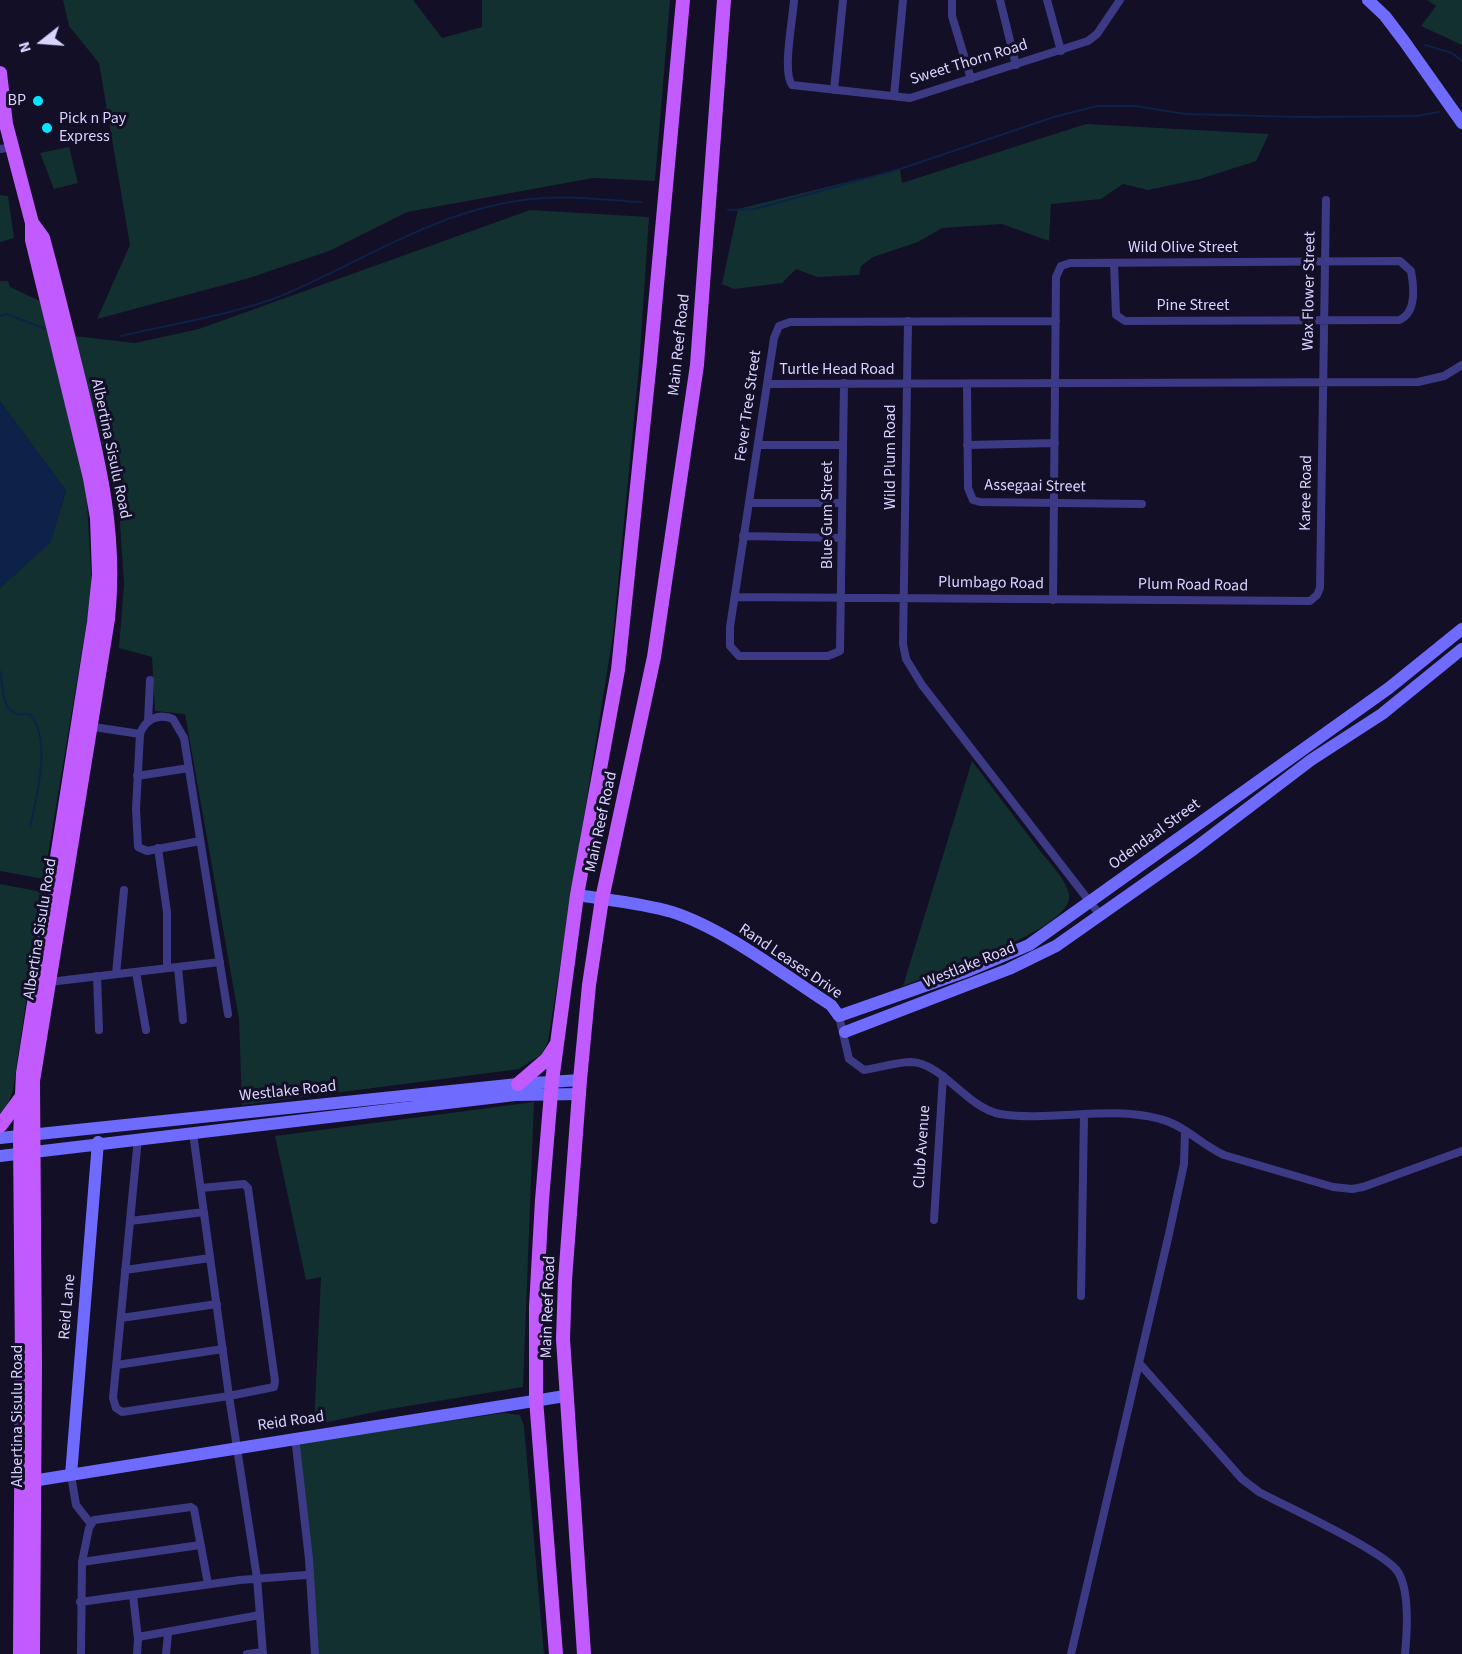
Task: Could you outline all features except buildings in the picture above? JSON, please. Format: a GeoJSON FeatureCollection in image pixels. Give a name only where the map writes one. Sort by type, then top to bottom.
{"type":"FeatureCollection","features":[{"type":"Feature","properties":{"kind":"main road","name":"Main Reef Road"},"geometry":{"type":"LineString","coordinates":[[556,1654],[537,1399],[538,1277],[552,1088],[577,895],[618,670],[650,361],[683,0]]}},
{"type":"Feature","properties":{"kind":"main road","name":"Main Reef Road"},"geometry":{"type":"LineString","coordinates":[[584,1654],[565,1396],[565,1280],[580,1087],[589,985],[602,899],[654,657],[693,388],[724,0]]}},
{"type":"Feature","properties":{"kind":"main road","name":"Albertina Sisulu Road"},"geometry":{"type":"LineString","coordinates":[[0,73],[6,148],[32,223],[43,238],[99,463],[110,528],[110,596],[83,725],[34,988],[21,1096],[27,1152],[28,1481],[33,1654]]}},
{"type":"Feature","properties":{"kind":"main road","name":"Albertina Sisulu Road"},"geometry":{"type":"LineString","coordinates":[[26,1136],[83,725]]}},
{"type":"Feature","properties":{"kind":"main road"},"geometry":{"type":"LineString","coordinates":[[518,1083],[537,1069],[557,1044]]}},
{"type":"Feature","properties":{"kind":"main road"},"geometry":{"type":"LineString","coordinates":[[0,1126],[21,1096]]}},
{"type":"Feature","properties":{"kind":"main road","name":"Albertina Sisulu Road"},"geometry":{"type":"LineString","coordinates":[[20,1654],[28,1481]]}},
{"type":"Feature","properties":{"kind":"street","name":"Sweet Thorn Road"},"geometry":{"type":"LineString","coordinates":[[794,0],[789,80],[795,87],[914,97],[1061,51],[1093,38],[1120,0]]}},
{"type":"Feature","properties":{"kind":"street"},"geometry":{"type":"LineString","coordinates":[[834,90],[843,0]]}},
{"type":"Feature","properties":{"kind":"street"},"geometry":{"type":"LineString","coordinates":[[894,96],[903,0]]}},
{"type":"Feature","properties":{"kind":"street"},"geometry":{"type":"LineString","coordinates":[[952,0],[952,16],[971,79]]}},
{"type":"Feature","properties":{"kind":"street"},"geometry":{"type":"LineString","coordinates":[[1000,0],[1016,65]]}},
{"type":"Feature","properties":{"kind":"street"},"geometry":{"type":"LineString","coordinates":[[1047,0],[1061,51]]}},
{"type":"Feature","properties":{"kind":"street"},"geometry":{"type":"LineString","coordinates":[[1360,0],[1381,20],[1424,71]]}},
{"type":"Feature","properties":{"kind":"street"},"geometry":{"type":"LineString","coordinates":[[1368,0],[1393,26],[1462,123]]}},
{"type":"Feature","properties":{"kind":"street","name":"Wax Flower Street"},"geometry":{"type":"LineString","coordinates":[[1324,381],[1326,200]]}},
{"type":"Feature","properties":{"kind":"street","name":"Wild Olive Street"},"geometry":{"type":"LineString","coordinates":[[1053,600],[1056,277],[1061,266],[1070,263],[1400,261],[1409,266],[1412,277],[1411,310],[1402,319],[1325,320]]}},
{"type":"Feature","properties":{"kind":"street","name":"Pine Street"},"geometry":{"type":"LineString","coordinates":[[1114,263],[1114,308],[1116,315],[1125,321],[1325,320]]}},
{"type":"Feature","properties":{"kind":"street"},"geometry":{"type":"LineString","coordinates":[[906,385],[908,321]]}},
{"type":"Feature","properties":{"kind":"street","name":"Fever Tree Street"},"geometry":{"type":"LineString","coordinates":[[842,647],[832,656],[739,656],[732,650],[729,641],[743,536],[776,330],[784,324],[1056,321]]}},
{"type":"Feature","properties":{"kind":"street","name":"Wild Plum Road"},"geometry":{"type":"LineString","coordinates":[[1100,915],[908,664],[903,644],[906,385],[1418,382],[1444,376],[1462,365]]}},
{"type":"Feature","properties":{"kind":"street","name":"Karee Road"},"geometry":{"type":"LineString","coordinates":[[1310,601],[1317,595],[1320,588],[1324,381]]}},
{"type":"Feature","properties":{"kind":"street","name":"Blue Gum Street"},"geometry":{"type":"LineString","coordinates":[[842,647],[844,383]]}},
{"type":"Feature","properties":{"kind":"street","name":"Turtle Head Road"},"geometry":{"type":"LineString","coordinates":[[767,384],[906,385]]}},
{"type":"Feature","properties":{"kind":"street","name":"Assegaai Street"},"geometry":{"type":"LineString","coordinates":[[967,384],[968,488],[973,500],[1055,504],[1142,504]]}},
{"type":"Feature","properties":{"kind":"street"},"geometry":{"type":"LineString","coordinates":[[967,445],[1054,443]]}},
{"type":"Feature","properties":{"kind":"street"},"geometry":{"type":"LineString","coordinates":[[758,445],[843,445]]}},
{"type":"Feature","properties":{"kind":"street"},"geometry":{"type":"LineString","coordinates":[[749,503],[842,503]]}},
{"type":"Feature","properties":{"kind":"street"},"geometry":{"type":"LineString","coordinates":[[743,536],[842,538]]}},
{"type":"Feature","properties":{"kind":"street","name":"Plumbago Road"},"geometry":{"type":"LineString","coordinates":[[735,597],[1077,600]]}},
{"type":"Feature","properties":{"kind":"street","name":"Plum Road Road"},"geometry":{"type":"LineString","coordinates":[[1077,600],[1310,601]]}},
{"type":"Feature","properties":{"kind":"street","name":"Odendaal Street"},"geometry":{"type":"LineString","coordinates":[[839,1016],[1004,957],[1029,945],[1091,904],[1389,688],[1462,629]]}},
{"type":"Feature","properties":{"kind":"street","name":"Odendaal Street"},"geometry":{"type":"LineString","coordinates":[[1100,915],[1311,760],[1389,708],[1462,649]]}},
{"type":"Feature","properties":{"kind":"street"},"geometry":{"type":"LineString","coordinates":[[150,680],[147,721],[140,734],[137,776],[137,845],[143,851],[200,840]]}},
{"type":"Feature","properties":{"kind":"street"},"geometry":{"type":"LineString","coordinates":[[147,721],[166,716],[177,722],[184,738],[228,1014]]}},
{"type":"Feature","properties":{"kind":"street"},"geometry":{"type":"LineString","coordinates":[[83,725],[140,734]]}},
{"type":"Feature","properties":{"kind":"street"},"geometry":{"type":"LineString","coordinates":[[137,776],[189,768]]}},
{"type":"Feature","properties":{"kind":"street"},"geometry":{"type":"LineString","coordinates":[[158,849],[167,912],[167,968]]}},
{"type":"Feature","properties":{"kind":"street"},"geometry":{"type":"LineString","coordinates":[[116,974],[124,890]]}},
{"type":"Feature","properties":{"kind":"street","name":"Rand Leases Drive"},"geometry":{"type":"LineString","coordinates":[[577,895],[660,909],[692,920],[722,936],[831,1005],[839,1016],[845,1032],[844,1046],[849,1059],[856,1066],[864,1070],[912,1062],[943,1076],[957,1090],[996,1113],[1146,1116],[1167,1121],[1224,1155],[1343,1189],[1363,1187],[1462,1151]]}},
{"type":"Feature","properties":{"kind":"street","name":"Westlake Road"},"geometry":{"type":"LineString","coordinates":[[845,1032],[1037,958],[1100,915]]}},
{"type":"Feature","properties":{"kind":"street"},"geometry":{"type":"LineString","coordinates":[[49,982],[220,962]]}},
{"type":"Feature","properties":{"kind":"street"},"geometry":{"type":"LineString","coordinates":[[178,967],[183,1020]]}},
{"type":"Feature","properties":{"kind":"street"},"geometry":{"type":"LineString","coordinates":[[136,972],[146,1030]]}},
{"type":"Feature","properties":{"kind":"street"},"geometry":{"type":"LineString","coordinates":[[97,976],[99,1030]]}},
{"type":"Feature","properties":{"kind":"street","name":"Club Avenue"},"geometry":{"type":"LineString","coordinates":[[934,1220],[943,1076]]}},
{"type":"Feature","properties":{"kind":"street","name":"Westlake Road"},"geometry":{"type":"LineString","coordinates":[[0,1138],[518,1083],[552,1088]]}},
{"type":"Feature","properties":{"kind":"street","name":"Westlake Road"},"geometry":{"type":"LineString","coordinates":[[0,1156],[98,1142],[514,1095],[552,1088],[580,1087]]}},
{"type":"Feature","properties":{"kind":"street"},"geometry":{"type":"LineString","coordinates":[[1081,1296],[1084,1115]]}},
{"type":"Feature","properties":{"kind":"street"},"geometry":{"type":"LineString","coordinates":[[1071,1654],[1184,1164],[1185,1131]]}},
{"type":"Feature","properties":{"kind":"street"},"geometry":{"type":"LineString","coordinates":[[193,1133],[229,1396],[257,1578],[263,1653],[247,1654]]}},
{"type":"Feature","properties":{"kind":"street"},"geometry":{"type":"LineString","coordinates":[[138,1138],[113,1398],[116,1408],[122,1412],[274,1387],[248,1188],[244,1185],[201,1188]]}},
{"type":"Feature","properties":{"kind":"street","name":"Reid Lane"},"geometry":{"type":"LineString","coordinates":[[70,1475],[98,1142]]}},
{"type":"Feature","properties":{"kind":"street"},"geometry":{"type":"LineString","coordinates":[[130,1221],[204,1212]]}},
{"type":"Feature","properties":{"kind":"street"},"geometry":{"type":"LineString","coordinates":[[125,1270],[210,1258]]}},
{"type":"Feature","properties":{"kind":"street"},"geometry":{"type":"LineString","coordinates":[[121,1318],[217,1304]]}},
{"type":"Feature","properties":{"kind":"street"},"geometry":{"type":"LineString","coordinates":[[117,1365],[223,1349]]}},
{"type":"Feature","properties":{"kind":"street"},"geometry":{"type":"LineString","coordinates":[[1139,1363],[1242,1479],[1259,1492],[1365,1548],[1395,1569],[1401,1580],[1407,1610],[1405,1654]]}},
{"type":"Feature","properties":{"kind":"street","name":"Reid Road"},"geometry":{"type":"LineString","coordinates":[[28,1481],[565,1396]]}},
{"type":"Feature","properties":{"kind":"street"},"geometry":{"type":"LineString","coordinates":[[295,1437],[309,1559],[315,1654]]}},
{"type":"Feature","properties":{"kind":"street"},"geometry":{"type":"LineString","coordinates":[[70,1475],[76,1505],[92,1524]]}},
{"type":"Feature","properties":{"kind":"street"},"geometry":{"type":"LineString","coordinates":[[81,1654],[82,1562],[94,1520],[191,1507],[194,1509],[208,1584]]}},
{"type":"Feature","properties":{"kind":"street"},"geometry":{"type":"LineString","coordinates":[[82,1562],[200,1545]]}},
{"type":"Feature","properties":{"kind":"street"},"geometry":{"type":"LineString","coordinates":[[80,1602],[257,1578],[306,1575]]}},
{"type":"Feature","properties":{"kind":"street"},"geometry":{"type":"LineString","coordinates":[[133,1595],[138,1637],[137,1654]]}},
{"type":"Feature","properties":{"kind":"street"},"geometry":{"type":"LineString","coordinates":[[138,1637],[168,1634],[260,1616]]}},
{"type":"Feature","properties":{"kind":"street"},"geometry":{"type":"LineString","coordinates":[[166,1654],[168,1634]]}},
{"type":"Feature","properties":{"kind":"green space"},"geometry":{"type":"Polygon","coordinates":[[[63,0],[413,0],[442,38],[482,27],[482,0],[670,0],[655,181],[593,178],[407,212],[329,251],[246,279],[97,319],[130,245],[99,63],[69,26],[63,0]]]}},
{"type":"Feature","properties":{"kind":"green space"},"geometry":{"type":"Polygon","coordinates":[[[1427,0],[1462,0],[1462,45],[1421,26],[1436,6],[1427,0]]]}},
{"type":"Feature","properties":{"kind":"green space"},"geometry":{"type":"Polygon","coordinates":[[[1086,124],[1269,134],[1256,161],[1200,179],[1148,190],[1123,184],[1101,199],[1051,204],[1049,241],[1002,224],[942,228],[918,242],[873,257],[861,266],[859,275],[817,277],[796,269],[782,283],[734,289],[722,284],[738,209],[900,169],[902,183],[1086,124]]]}},
{"type":"Feature","properties":{"kind":"green space"},"geometry":{"type":"Polygon","coordinates":[[[69,147],[78,183],[54,189],[40,153],[69,147]]]}},
{"type":"Feature","properties":{"kind":"green space"},"geometry":{"type":"Polygon","coordinates":[[[0,195],[8,196],[14,238],[0,242],[0,195]]]}},
{"type":"Feature","properties":{"kind":"green space"},"geometry":{"type":"Polygon","coordinates":[[[530,210],[649,217],[639,368],[613,635],[548,1041],[542,1054],[519,1069],[242,1105],[239,1019],[185,714],[155,711],[152,657],[119,648],[124,584],[119,508],[74,336],[135,343],[199,329],[530,210]]]}},
{"type":"Feature","properties":{"kind":"green space"},"geometry":{"type":"Polygon","coordinates":[[[0,281],[8,281],[10,287],[40,301],[86,485],[92,590],[44,879],[0,871],[0,588],[50,542],[66,491],[0,401],[0,281]]]}},
{"type":"Feature","properties":{"kind":"green space"},"geometry":{"type":"Polygon","coordinates":[[[972,761],[1061,877],[1069,894],[1065,908],[1050,922],[1027,936],[903,986],[972,761]]]}},
{"type":"Feature","properties":{"kind":"green space"},"geometry":{"type":"Polygon","coordinates":[[[0,884],[42,892],[13,1090],[4,1116],[0,1119],[0,884]]]}},
{"type":"Feature","properties":{"kind":"green space"},"geometry":{"type":"Polygon","coordinates":[[[534,1102],[523,1387],[384,1410],[314,1425],[321,1277],[306,1280],[275,1136],[534,1102]]]}},
{"type":"Feature","properties":{"kind":"green space"},"geometry":{"type":"Polygon","coordinates":[[[504,1413],[520,1415],[524,1426],[544,1654],[319,1654],[309,1530],[296,1443],[504,1413]]]}},
{"type":"Feature","properties":{"kind":"water"},"geometry":{"type":"Polygon","coordinates":[[[0,401],[66,490],[51,542],[0,588],[0,401]]]}},
{"type":"Feature","properties":{"kind":"waterway"},"geometry":{"type":"LineString","coordinates":[[1425,45],[1452,53],[1462,61]]}},
{"type":"Feature","properties":{"kind":"waterway"},"geometry":{"type":"LineString","coordinates":[[728,210],[755,209],[900,169],[1054,117],[1097,106],[1135,106],[1186,114],[1300,117],[1416,116],[1439,112]]}},
{"type":"Feature","properties":{"kind":"waterway"},"geometry":{"type":"LineString","coordinates":[[121,336],[228,312],[270,300],[436,223],[499,204],[559,198],[641,202]]}},
{"type":"Feature","properties":{"kind":"waterway"},"geometry":{"type":"LineString","coordinates":[[0,316],[6,314],[46,329]]}},
{"type":"Feature","properties":{"kind":"waterway"},"geometry":{"type":"LineString","coordinates":[[0,671],[5,702],[17,714],[31,715],[41,740],[41,770],[30,828]]}},
{"type":"Feature","properties":{"kind":"place","name":"BP"},"geometry":{"type":"Point","coordinates":[38,101]}},
{"type":"Feature","properties":{"kind":"place","name":"Pick n Pay Express"},"geometry":{"type":"Point","coordinates":[47,128]}}]}
